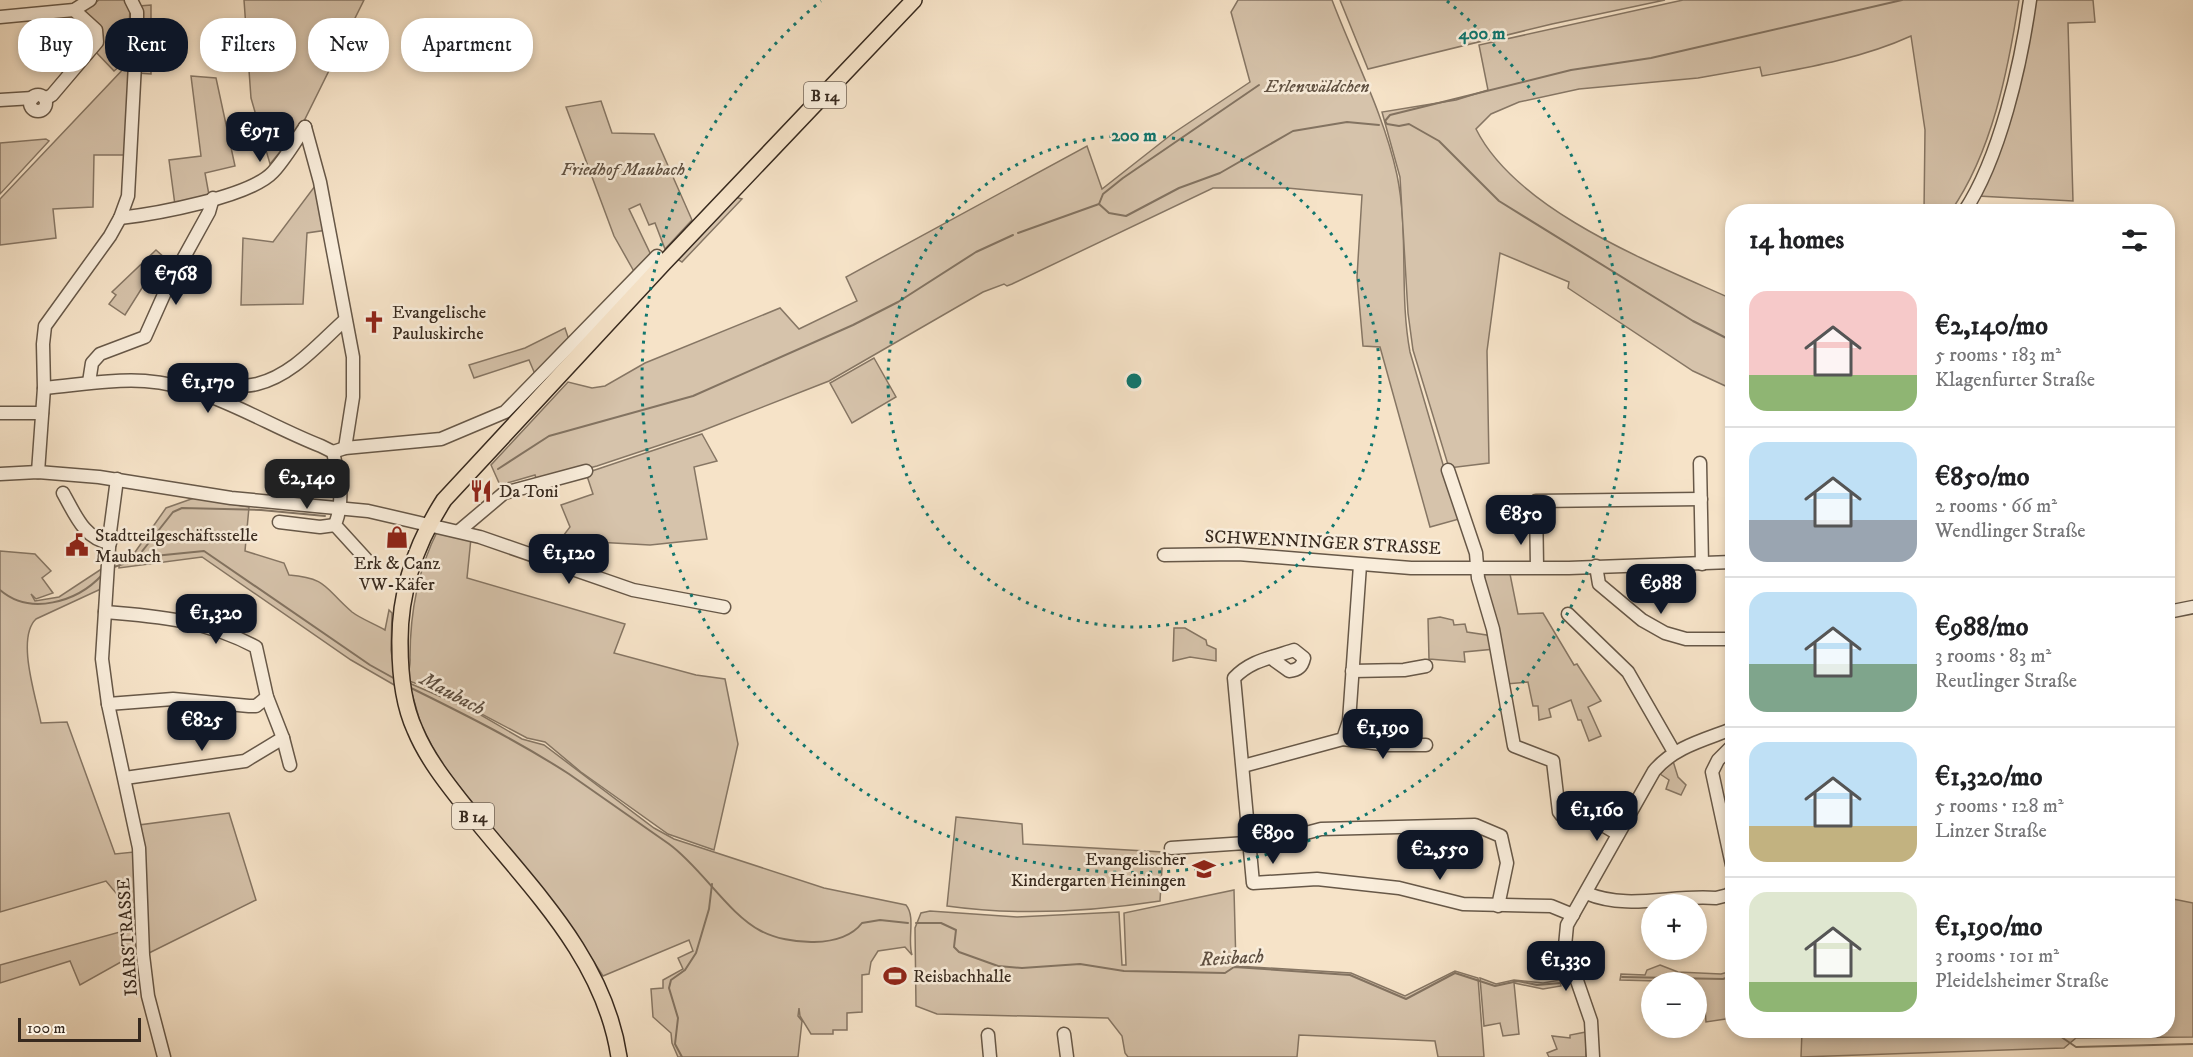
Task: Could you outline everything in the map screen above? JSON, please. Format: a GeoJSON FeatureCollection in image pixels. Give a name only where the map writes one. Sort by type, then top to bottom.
{"type":"FeatureCollection","features":[{"type":"Feature","properties":{"kind":"main road","name":"B 14"},"geometry":{"type":"LineString","coordinates":[[619,1057],[611,1018],[592,971],[557,918],[439,771],[415,730],[402,674],[401,606],[407,578],[429,525],[444,500],[522,414],[914,0]]}},
{"type":"Feature","properties":{"kind":"street"},"geometry":{"type":"LineString","coordinates":[[0,17],[74,10],[90,0]]}},
{"type":"Feature","properties":{"kind":"street"},"geometry":{"type":"LineString","coordinates":[[38,472],[44,388],[45,326],[81,279],[120,218],[130,187],[137,26],[137,12],[131,0]]}},
{"type":"Feature","properties":{"kind":"street"},"geometry":{"type":"LineString","coordinates":[[1968,204],[1984,176],[2000,129],[2020,53],[2030,0]]}},
{"type":"Feature","properties":{"kind":"street"},"geometry":{"type":"LineString","coordinates":[[0,100],[39,99],[52,95],[96,42],[96,30],[74,10]]}},
{"type":"Feature","properties":{"kind":"street"},"geometry":{"type":"LineString","coordinates":[[120,218],[174,210],[243,191],[273,173],[305,127],[320,182],[354,375],[345,448]]}},
{"type":"Feature","properties":{"kind":"street"},"geometry":{"type":"LineString","coordinates":[[89,382],[92,363],[100,354],[145,337],[166,290],[209,212],[213,198]]}},
{"type":"Feature","properties":{"kind":"street"},"geometry":{"type":"LineString","coordinates":[[44,388],[89,382],[146,381],[198,392],[333,452],[345,448],[441,439],[505,412],[657,256]]}},
{"type":"Feature","properties":{"kind":"street"},"geometry":{"type":"LineString","coordinates":[[198,392],[213,385],[255,385],[283,375],[345,320]]}},
{"type":"Feature","properties":{"kind":"street"},"geometry":{"type":"LineString","coordinates":[[0,413],[42,413]]}},
{"type":"Feature","properties":{"kind":"street"},"geometry":{"type":"LineString","coordinates":[[333,452],[342,507],[335,525]]}},
{"type":"Feature","properties":{"kind":"street"},"geometry":{"type":"LineString","coordinates":[[1700,464],[1702,564]]}},
{"type":"Feature","properties":{"kind":"street"},"geometry":{"type":"LineString","coordinates":[[1448,470],[1479,567],[1478,578],[1493,628],[1514,746],[1553,762],[1559,812],[1562,816],[1596,821],[1618,834]]}},
{"type":"Feature","properties":{"kind":"street"},"geometry":{"type":"LineString","coordinates":[[459,531],[504,493],[586,471]]}},
{"type":"Feature","properties":{"kind":"street"},"geometry":{"type":"LineString","coordinates":[[0,474],[38,472],[117,479],[231,498],[342,507],[459,531],[633,590],[724,607]]}},
{"type":"Feature","properties":{"kind":"street","name":"ISARSTRASSE"},"geometry":{"type":"LineString","coordinates":[[117,479],[106,579],[102,659],[108,704],[139,848],[146,986],[158,1046],[164,1057]]}},
{"type":"Feature","properties":{"kind":"street"},"geometry":{"type":"LineString","coordinates":[[63,494],[79,523],[97,541],[110,543]]}},
{"type":"Feature","properties":{"kind":"street"},"geometry":{"type":"LineString","coordinates":[[1536,567],[1536,501],[1701,500]]}},
{"type":"Feature","properties":{"kind":"street"},"geometry":{"type":"LineString","coordinates":[[279,522],[320,527],[335,525]]}},
{"type":"Feature","properties":{"kind":"street"},"geometry":{"type":"LineString","coordinates":[[335,525],[366,559]]}},
{"type":"Feature","properties":{"kind":"street","name":"SCHWENNINGER STRASSE"},"geometry":{"type":"LineString","coordinates":[[1164,555],[1238,554],[1411,568],[1725,562]]}},
{"type":"Feature","properties":{"kind":"street"},"geometry":{"type":"LineString","coordinates":[[1343,739],[1349,721],[1360,565]]}},
{"type":"Feature","properties":{"kind":"street"},"geometry":{"type":"LineString","coordinates":[[1596,566],[1599,584],[1655,629],[1686,639],[1725,639]]}},
{"type":"Feature","properties":{"kind":"street"},"geometry":{"type":"LineString","coordinates":[[2175,611],[2193,607]]}},
{"type":"Feature","properties":{"kind":"street"},"geometry":{"type":"LineString","coordinates":[[105,612],[175,619],[235,636],[255,647],[267,697],[284,738],[290,765]]}},
{"type":"Feature","properties":{"kind":"street"},"geometry":{"type":"LineString","coordinates":[[1568,614],[1628,672],[1674,752]]}},
{"type":"Feature","properties":{"kind":"street"},"geometry":{"type":"LineString","coordinates":[[1270,658],[1245,666],[1234,678],[1237,729],[1244,766],[1252,883],[1298,878],[1317,879],[1399,888],[1463,904],[1551,906],[1573,915]]}},
{"type":"Feature","properties":{"kind":"street"},"geometry":{"type":"LineString","coordinates":[[1352,671],[1404,670],[1426,666]]}},
{"type":"Feature","properties":{"kind":"street"},"geometry":{"type":"LineString","coordinates":[[108,704],[173,699],[256,706],[267,697]]}},
{"type":"Feature","properties":{"kind":"street"},"geometry":{"type":"LineString","coordinates":[[1593,1057],[1591,1021],[1565,946],[1567,925],[1654,771],[1674,752],[1725,732]]}},
{"type":"Feature","properties":{"kind":"street"},"geometry":{"type":"LineString","coordinates":[[125,778],[245,761],[284,738]]}},
{"type":"Feature","properties":{"kind":"street"},"geometry":{"type":"LineString","coordinates":[[1244,766],[1343,739],[1388,746],[1426,745]]}},
{"type":"Feature","properties":{"kind":"street"},"geometry":{"type":"LineString","coordinates":[[1725,753],[1718,760],[1712,772],[1725,832]]}},
{"type":"Feature","properties":{"kind":"street"},"geometry":{"type":"LineString","coordinates":[[1171,848],[1276,841],[1321,829],[1475,825],[1501,836],[1507,863],[1498,906]]}},
{"type":"Feature","properties":{"kind":"street"},"geometry":{"type":"LineString","coordinates":[[1586,893],[1598,898],[1628,903],[1725,896]]}},
{"type":"Feature","properties":{"kind":"street"},"geometry":{"type":"LineString","coordinates":[[1064,1034],[1067,1057]]}},
{"type":"Feature","properties":{"kind":"street"},"geometry":{"type":"LineString","coordinates":[[988,1035],[990,1057]]}},
{"type":"Feature","properties":{"kind":"green space"},"geometry":{"type":"Polygon","coordinates":[[[99,0],[126,0],[130,6],[130,18],[105,18],[105,62],[94,50],[102,32],[93,22],[93,18],[90,18],[84,11],[99,0]]]}},
{"type":"Feature","properties":{"kind":"green space"},"geometry":{"type":"Polygon","coordinates":[[[244,0],[364,0],[355,18],[308,18],[308,72],[328,72],[302,125],[270,164],[251,98],[249,72],[296,72],[296,18],[245,18],[244,0]]]}},
{"type":"Feature","properties":{"kind":"green space","name":"Erlenwäldchen"},"geometry":{"type":"Polygon","coordinates":[[[1238,0],[1332,0],[1377,108],[1397,175],[1403,219],[1405,308],[1410,352],[1459,519],[1430,527],[1380,347],[1363,346],[1357,277],[1362,195],[1287,188],[1213,188],[1012,284],[1007,286],[1004,284],[983,292],[829,381],[699,432],[597,466],[537,482],[535,475],[500,485],[491,465],[568,382],[592,388],[605,386],[645,363],[780,308],[799,329],[857,301],[846,277],[1087,146],[1102,189],[1172,134],[1250,82],[1231,12],[1238,0]]]}},
{"type":"Feature","properties":{"kind":"green space"},"geometry":{"type":"Polygon","coordinates":[[[1340,0],[1665,0],[1552,24],[1368,69],[1340,0]]]}},
{"type":"Feature","properties":{"kind":"green space"},"geometry":{"type":"Polygon","coordinates":[[[1683,0],[2019,0],[2010,55],[1988,137],[1955,204],[1924,204],[1925,130],[1911,36],[1857,56],[1781,73],[1762,76],[1760,67],[1698,78],[1579,89],[1519,102],[1491,114],[1476,129],[1495,158],[1522,185],[1589,231],[1664,269],[1725,296],[1725,386],[1693,371],[1568,288],[1569,282],[1500,253],[1487,351],[1489,463],[1449,468],[1413,350],[1408,313],[1400,177],[1382,112],[1456,100],[1488,90],[1479,45],[1683,0]]]}},
{"type":"Feature","properties":{"kind":"green space"},"geometry":{"type":"Polygon","coordinates":[[[2033,0],[2093,0],[2095,22],[2068,23],[2073,201],[1978,196],[2033,0]]]}},
{"type":"Feature","properties":{"kind":"green space"},"geometry":{"type":"Polygon","coordinates":[[[151,5],[151,18],[139,18],[139,6],[151,5]]]}},
{"type":"Feature","properties":{"kind":"green space"},"geometry":{"type":"Polygon","coordinates":[[[120,72],[129,72],[126,155],[94,155],[93,207],[53,209],[56,238],[0,245],[0,199],[120,72]]]}},
{"type":"Feature","properties":{"kind":"green space"},"geometry":{"type":"Polygon","coordinates":[[[191,76],[216,78],[235,166],[205,173],[209,195],[175,205],[169,160],[201,156],[191,76]]]}},
{"type":"Feature","properties":{"kind":"green space","name":"Friedhof Maubach"},"geometry":{"type":"Polygon","coordinates":[[[601,101],[612,133],[654,134],[692,220],[665,249],[655,223],[649,225],[640,204],[629,209],[651,255],[636,275],[614,236],[566,107],[601,101]]]}},
{"type":"Feature","properties":{"kind":"green space"},"geometry":{"type":"Polygon","coordinates":[[[46,139],[49,141],[0,194],[0,143],[46,139]]]}},
{"type":"Feature","properties":{"kind":"green space"},"geometry":{"type":"Polygon","coordinates":[[[318,182],[327,230],[307,233],[303,304],[241,305],[243,238],[273,242],[318,182]]]}},
{"type":"Feature","properties":{"kind":"green space"},"geometry":{"type":"Polygon","coordinates":[[[735,197],[742,199],[682,262],[676,258],[735,197]]]}},
{"type":"Feature","properties":{"kind":"green space"},"geometry":{"type":"Polygon","coordinates":[[[156,250],[166,259],[147,280],[125,315],[109,304],[116,295],[112,292],[156,250]]]}},
{"type":"Feature","properties":{"kind":"green space"},"geometry":{"type":"Polygon","coordinates":[[[565,328],[570,343],[537,379],[529,360],[474,378],[469,365],[525,348],[565,328]]]}},
{"type":"Feature","properties":{"kind":"green space"},"geometry":{"type":"Polygon","coordinates":[[[874,358],[896,397],[852,423],[830,383],[874,358]]]}},
{"type":"Feature","properties":{"kind":"green space"},"geometry":{"type":"Polygon","coordinates":[[[702,434],[717,461],[694,467],[707,539],[650,545],[560,540],[570,527],[561,505],[593,494],[586,473],[702,434]]]}},
{"type":"Feature","properties":{"kind":"green space"},"geometry":{"type":"Polygon","coordinates":[[[194,498],[249,507],[245,551],[284,563],[289,575],[319,582],[352,612],[385,630],[389,610],[392,613],[391,650],[396,686],[351,660],[202,557],[119,568],[119,559],[133,555],[166,508],[194,498]]]}},
{"type":"Feature","properties":{"kind":"green space"},"geometry":{"type":"Polygon","coordinates":[[[438,530],[471,538],[467,578],[625,624],[614,653],[696,675],[725,679],[738,744],[714,850],[668,834],[581,772],[545,742],[527,738],[440,692],[409,681],[411,625],[416,593],[425,561],[438,530]]]}},
{"type":"Feature","properties":{"kind":"green space"},"geometry":{"type":"Polygon","coordinates":[[[0,551],[35,554],[51,571],[42,578],[53,593],[36,599],[31,594],[35,601],[59,597],[103,568],[103,588],[36,619],[30,628],[27,653],[41,723],[67,722],[115,854],[134,852],[137,953],[80,985],[70,961],[0,983],[0,965],[131,929],[132,912],[106,881],[0,912],[0,551]]]}},
{"type":"Feature","properties":{"kind":"green space"},"geometry":{"type":"Polygon","coordinates":[[[1484,574],[1510,574],[1518,614],[1543,613],[1574,665],[1577,664],[1601,701],[1588,707],[1601,736],[1589,741],[1571,700],[1549,709],[1551,717],[1539,720],[1538,706],[1533,706],[1528,682],[1506,684],[1484,574]]]}},
{"type":"Feature","properties":{"kind":"green space"},"geometry":{"type":"Polygon","coordinates":[[[1440,617],[1453,620],[1454,625],[1465,624],[1467,632],[1493,636],[1495,649],[1464,652],[1465,662],[1429,659],[1428,619],[1440,617]]]}},
{"type":"Feature","properties":{"kind":"green space"},"geometry":{"type":"Polygon","coordinates":[[[1174,628],[1185,628],[1206,640],[1207,645],[1216,649],[1216,661],[1190,657],[1173,661],[1174,628]]]}},
{"type":"Feature","properties":{"kind":"green space"},"geometry":{"type":"Polygon","coordinates":[[[409,683],[474,711],[522,739],[544,745],[654,828],[674,839],[824,888],[906,905],[911,922],[912,955],[905,947],[878,951],[871,962],[869,974],[862,975],[862,1012],[847,1013],[847,1030],[833,1030],[833,1034],[811,1034],[800,1016],[799,1008],[798,1016],[802,1021],[798,1057],[678,1057],[672,1043],[671,1033],[653,1017],[651,989],[663,988],[663,980],[683,969],[678,958],[693,951],[689,940],[603,976],[588,953],[439,760],[421,725],[409,683]]]}},
{"type":"Feature","properties":{"kind":"green space"},"geometry":{"type":"Polygon","coordinates":[[[1673,761],[1678,777],[1686,785],[1681,795],[1666,789],[1669,780],[1660,774],[1673,761]]]}},
{"type":"Feature","properties":{"kind":"green space"},"geometry":{"type":"Polygon","coordinates":[[[229,813],[256,900],[145,955],[139,825],[229,813]]]}},
{"type":"Feature","properties":{"kind":"green space"},"geometry":{"type":"Polygon","coordinates":[[[956,817],[1022,824],[1023,844],[1163,852],[1160,901],[1107,908],[1027,912],[947,906],[956,817]]]}},
{"type":"Feature","properties":{"kind":"green space"},"geometry":{"type":"Polygon","coordinates":[[[1234,890],[1236,966],[1351,973],[1405,996],[1455,971],[1478,978],[1484,1057],[1438,1057],[1435,1041],[1299,1035],[1297,1057],[1128,1057],[1122,1036],[1108,1018],[937,1014],[916,1006],[915,928],[921,913],[930,911],[1017,917],[1119,912],[1122,965],[1126,965],[1124,913],[1234,890]]]}},
{"type":"Feature","properties":{"kind":"green space"},"geometry":{"type":"Polygon","coordinates":[[[2175,899],[2193,903],[2193,1037],[2175,1037],[2175,899]]]}},
{"type":"Feature","properties":{"kind":"green space"},"geometry":{"type":"Polygon","coordinates":[[[1660,965],[1678,972],[1646,972],[1660,965]]]}},
{"type":"Feature","properties":{"kind":"green space"},"geometry":{"type":"Polygon","coordinates":[[[1707,973],[1725,973],[1725,1019],[1707,1022],[1707,973]]]}},
{"type":"Feature","properties":{"kind":"green space"},"geometry":{"type":"Polygon","coordinates":[[[1621,974],[1641,975],[1641,981],[1620,980],[1621,974]]]}},
{"type":"Feature","properties":{"kind":"green space"},"geometry":{"type":"Polygon","coordinates":[[[1480,978],[1496,984],[1514,980],[1543,983],[1560,980],[1561,986],[1543,989],[1514,983],[1519,1034],[1503,1036],[1500,1023],[1484,1026],[1480,978]]]}},
{"type":"Feature","properties":{"kind":"green space"},"geometry":{"type":"Polygon","coordinates":[[[1586,1032],[1586,1057],[1549,1057],[1547,1053],[1557,1049],[1552,1036],[1570,1038],[1570,1035],[1586,1032]]]}},
{"type":"Feature","properties":{"kind":"green space"},"geometry":{"type":"Polygon","coordinates":[[[1802,1038],[2076,1038],[2064,1048],[1801,1057],[1802,1038]]]}},
{"type":"Feature","properties":{"kind":"waterway"},"geometry":{"type":"LineString","coordinates":[[1725,337],[1693,321],[1499,201],[1439,141],[1409,124],[1399,126],[1387,124],[1385,121],[1390,115],[1571,70],[1651,58],[1902,0]]}},
{"type":"Feature","properties":{"kind":"waterway"},"geometry":{"type":"LineString","coordinates":[[1099,204],[1103,194],[1123,178],[1259,85]]}},
{"type":"Feature","properties":{"kind":"waterway"},"geometry":{"type":"LineString","coordinates":[[1018,233],[1099,204],[1109,213],[1126,216],[1179,188],[1220,173],[1293,131],[1347,122],[1379,125]]}},
{"type":"Feature","properties":{"kind":"waterway"},"geometry":{"type":"LineString","coordinates":[[498,469],[549,436],[693,396],[853,325],[898,302],[976,252],[1013,235]]}},
{"type":"Feature","properties":{"kind":"waterway"},"geometry":{"type":"LineString","coordinates":[[136,559],[173,512],[182,508],[261,510],[325,516]]}},
{"type":"Feature","properties":{"kind":"waterway","name":"Maubach"},"geometry":{"type":"LineString","coordinates":[[114,567],[144,557],[204,551],[370,665],[397,680]]}},
{"type":"Feature","properties":{"kind":"waterway","name":"Maubach"},"geometry":{"type":"LineString","coordinates":[[0,590],[12,598],[25,602],[39,604],[53,602],[80,592],[102,575]]}},
{"type":"Feature","properties":{"kind":"waterway","name":"Maubach"},"geometry":{"type":"LineString","coordinates":[[409,687],[510,739],[569,774],[669,844],[693,865],[737,914],[761,931],[785,939],[814,942],[842,937],[862,923],[880,920],[908,923]]}},
{"type":"Feature","properties":{"kind":"waterway","name":"Maubach"},"geometry":{"type":"LineString","coordinates":[[682,1057],[675,1044],[678,1018],[669,988],[671,980],[685,970],[696,953],[709,909],[712,884]]}},
{"type":"Feature","properties":{"kind":"waterway","name":"Reisbach"},"geometry":{"type":"LineString","coordinates":[[916,923],[941,923],[956,930],[954,947],[959,952],[998,966],[1022,968],[1080,964],[1124,971],[1225,973],[1234,967],[1350,975],[1406,999],[1455,973],[1495,986],[1518,981],[1537,985],[1561,983]]}},
{"type":"Feature","properties":{"kind":"waterway","name":"Reisbach"},"geometry":{"type":"LineString","coordinates":[[1622,977],[1725,978]]}},
{"type":"Feature","properties":{"kind":"waterway","name":"Reisbach"},"geometry":{"type":"LineString","coordinates":[[1562,983],[1568,982]]}},
{"type":"Feature","properties":{"kind":"waterway","name":"Reisbach"},"geometry":{"type":"LineString","coordinates":[[2063,1038],[2076,1047],[2193,1044]]}},
{"type":"Feature","properties":{"kind":"place","name":"Evangelische Pauluskirche"},"geometry":{"type":"Point","coordinates":[374,322]}},
{"type":"Feature","properties":{"kind":"place","name":"Da Toni"},"geometry":{"type":"Point","coordinates":[481,491]}},
{"type":"Feature","properties":{"kind":"place","name":"Erk & Canz VW-Käfer"},"geometry":{"type":"Point","coordinates":[397,537]}},
{"type":"Feature","properties":{"kind":"place","name":"Stadtteilgeschäftsstelle Maubach"},"geometry":{"type":"Point","coordinates":[77,545]}},
{"type":"Feature","properties":{"kind":"place","name":"Evangelischer Kindergarten Heiningen"},"geometry":{"type":"Point","coordinates":[1204,869]}},
{"type":"Feature","properties":{"kind":"place","name":"Reisbachhalle"},"geometry":{"type":"Point","coordinates":[895,976]}}]}
